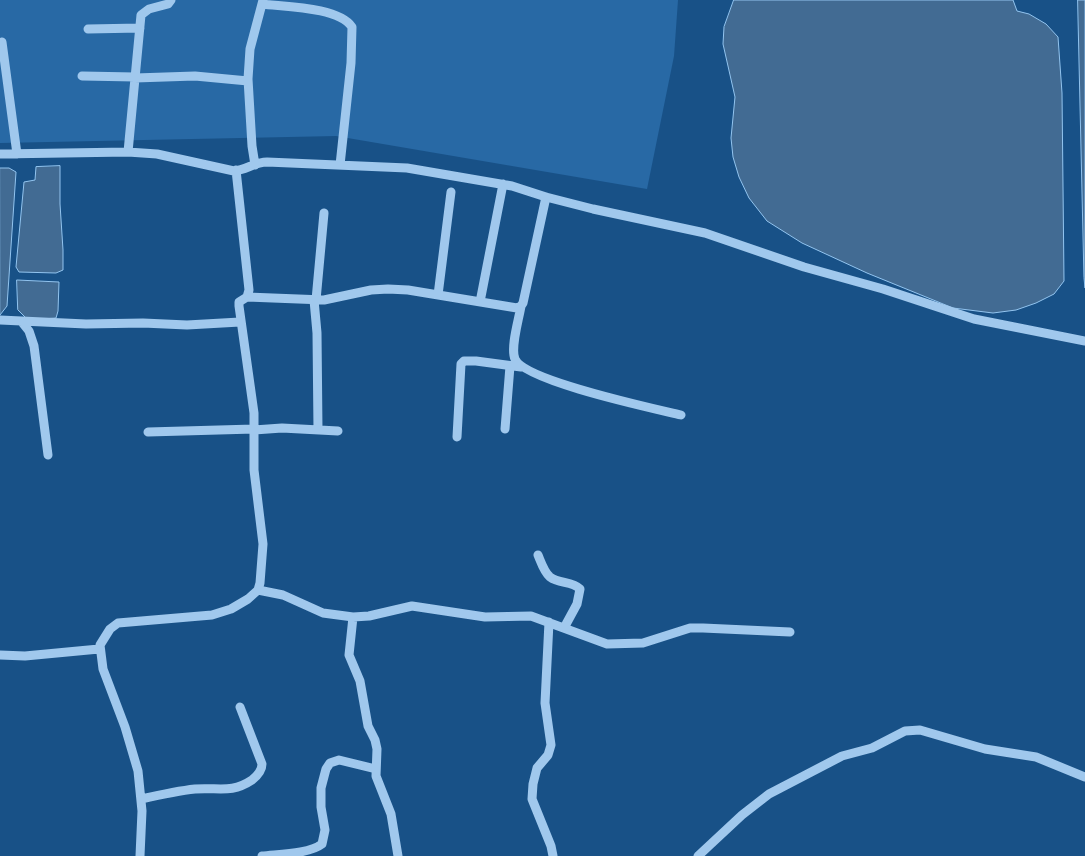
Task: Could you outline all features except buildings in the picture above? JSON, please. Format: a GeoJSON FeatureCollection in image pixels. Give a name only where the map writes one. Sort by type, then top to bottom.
{"type":"FeatureCollection","features":[{"type":"Feature","properties":{"kind":"street"},"geometry":{"type":"LineString","coordinates":[[128,152],[141,15],[143,12],[168,4],[171,0]]}},
{"type":"Feature","properties":{"kind":"street"},"geometry":{"type":"LineString","coordinates":[[255,165],[248,81],[250,49],[262,2],[328,12],[343,18],[352,27],[351,63],[340,165]]}},
{"type":"Feature","properties":{"kind":"street"},"geometry":{"type":"LineString","coordinates":[[88,29],[140,28]]}},
{"type":"Feature","properties":{"kind":"street"},"geometry":{"type":"LineString","coordinates":[[2,42],[17,154]]}},
{"type":"Feature","properties":{"kind":"street"},"geometry":{"type":"LineString","coordinates":[[82,76],[195,76],[248,81]]}},
{"type":"Feature","properties":{"kind":"street"},"geometry":{"type":"LineString","coordinates":[[0,154],[128,152],[157,154],[236,170],[242,170],[263,162],[407,168],[503,184],[546,197],[705,233],[804,267],[883,289],[974,319],[1085,341]]}},
{"type":"Feature","properties":{"kind":"street"},"geometry":{"type":"LineString","coordinates":[[140,856],[141,799],[138,771],[125,727],[103,669],[99,649],[104,637],[118,623],[212,616],[231,609],[248,599],[258,590],[260,584],[263,544],[254,470],[258,429],[240,322],[244,300],[249,290],[236,170]]}},
{"type":"Feature","properties":{"kind":"street"},"geometry":{"type":"LineString","coordinates":[[480,302],[503,184]]}},
{"type":"Feature","properties":{"kind":"street"},"geometry":{"type":"LineString","coordinates":[[438,295],[451,192]]}},
{"type":"Feature","properties":{"kind":"street"},"geometry":{"type":"LineString","coordinates":[[521,367],[516,360],[514,348],[521,306],[546,197]]}},
{"type":"Feature","properties":{"kind":"street"},"geometry":{"type":"LineString","coordinates":[[318,430],[315,300],[324,213]]}},
{"type":"Feature","properties":{"kind":"street"},"geometry":{"type":"LineString","coordinates":[[244,300],[324,300],[371,290],[388,289],[408,290],[512,308],[521,306]]}},
{"type":"Feature","properties":{"kind":"street"},"geometry":{"type":"LineString","coordinates":[[0,320],[86,324],[143,323],[187,325],[240,322]]}},
{"type":"Feature","properties":{"kind":"street"},"geometry":{"type":"LineString","coordinates":[[21,321],[29,331],[34,346],[48,455]]}},
{"type":"Feature","properties":{"kind":"street"},"geometry":{"type":"LineString","coordinates":[[457,437],[461,364],[464,361],[521,367],[556,382],[681,415]]}},
{"type":"Feature","properties":{"kind":"street"},"geometry":{"type":"LineString","coordinates":[[505,429],[510,366]]}},
{"type":"Feature","properties":{"kind":"street"},"geometry":{"type":"LineString","coordinates":[[148,432],[258,429],[338,431]]}},
{"type":"Feature","properties":{"kind":"street"},"geometry":{"type":"LineString","coordinates":[[538,555],[545,572],[551,578],[576,585],[580,589],[577,604],[564,628]]}},
{"type":"Feature","properties":{"kind":"street"},"geometry":{"type":"LineString","coordinates":[[258,590],[283,595],[324,613],[353,618],[412,606],[485,617],[531,616],[600,642],[616,644],[643,643],[690,628],[790,632]]}},
{"type":"Feature","properties":{"kind":"street"},"geometry":{"type":"LineString","coordinates":[[353,618],[350,655],[360,681],[368,726],[376,744],[378,783],[390,814],[398,856]]}},
{"type":"Feature","properties":{"kind":"street"},"geometry":{"type":"LineString","coordinates":[[549,622],[545,703],[551,745],[548,755],[537,768],[532,784],[532,799],[553,856]]}},
{"type":"Feature","properties":{"kind":"street"},"geometry":{"type":"LineString","coordinates":[[0,655],[25,656],[99,649]]}},
{"type":"Feature","properties":{"kind":"street"},"geometry":{"type":"LineString","coordinates":[[141,799],[196,789],[228,790],[244,785],[254,778],[261,770],[262,764],[240,707]]}},
{"type":"Feature","properties":{"kind":"street"},"geometry":{"type":"LineString","coordinates":[[698,856],[742,814],[769,794],[842,756],[872,748],[910,730],[920,730],[985,749],[1036,757],[1085,777]]}},
{"type":"Feature","properties":{"kind":"street"},"geometry":{"type":"LineString","coordinates":[[262,856],[317,848],[322,844],[325,830],[321,807],[321,788],[326,769],[330,763],[339,760],[376,769]]}},
{"type":"Feature","properties":{"kind":"shaded area"},"geometry":{"type":"Polygon","coordinates":[[[0,0],[678,0],[674,56],[647,189],[336,136],[0,143],[0,0]]]}},
{"type":"Feature","properties":{"kind":"shaded area"},"geometry":{"type":"Polygon","coordinates":[[[734,0],[1013,0],[1017,11],[1029,14],[1046,24],[1058,37],[1062,93],[1064,281],[1054,294],[1016,310],[993,313],[953,308],[867,273],[802,243],[767,221],[749,198],[739,177],[733,157],[731,138],[735,97],[723,44],[724,27],[734,0]]]}},
{"type":"Feature","properties":{"kind":"shaded area"},"geometry":{"type":"Polygon","coordinates":[[[1078,0],[1085,0],[1085,288],[1084,278],[1078,0]]]}},
{"type":"Feature","properties":{"kind":"shaded area"},"geometry":{"type":"Polygon","coordinates":[[[60,166],[63,270],[56,273],[19,272],[16,267],[24,182],[35,180],[36,167],[60,166]]]}},
{"type":"Feature","properties":{"kind":"shaded area"},"geometry":{"type":"Polygon","coordinates":[[[0,168],[9,168],[16,172],[7,306],[0,315],[0,168]]]}},
{"type":"Feature","properties":{"kind":"shaded area"},"geometry":{"type":"Polygon","coordinates":[[[17,280],[59,282],[56,318],[28,320],[18,310],[17,280]]]}}]}
